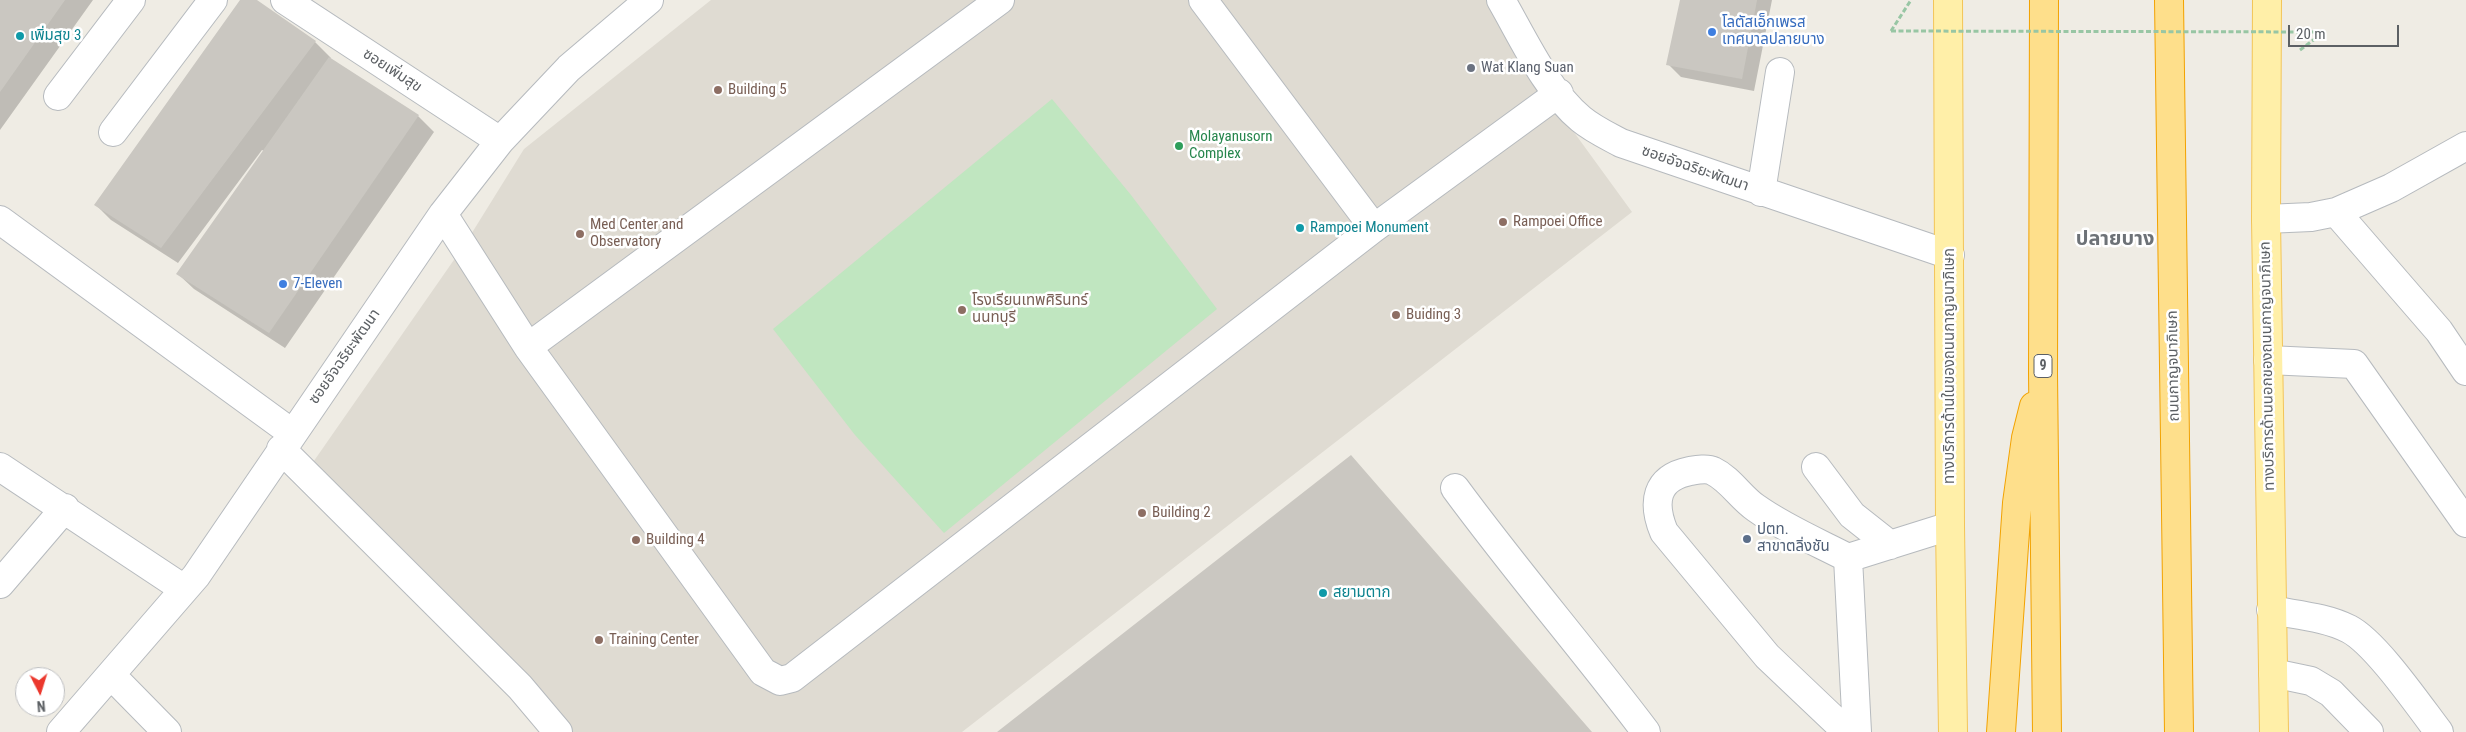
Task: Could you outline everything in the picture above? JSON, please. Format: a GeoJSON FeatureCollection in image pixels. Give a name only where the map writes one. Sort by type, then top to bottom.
{"type":"FeatureCollection","features":[{"type":"Feature","properties":{"kind":"highway","name":"9"},"geometry":{"type":"LineString","coordinates":[[2044,0],[2043,373],[2047,732]]}},
{"type":"Feature","properties":{"kind":"highway","name":"ถนนกาญจนาภิเษก"},"geometry":{"type":"LineString","coordinates":[[2169,0],[2179,732]]}},
{"type":"Feature","properties":{"kind":"highway"},"geometry":{"type":"LineString","coordinates":[[2001,732],[2017,503],[2026,438],[2043,373]]}},
{"type":"Feature","properties":{"kind":"main road","name":"ทางบริการด้านในของถนนกาญจนาภิเษก"},"geometry":{"type":"LineString","coordinates":[[1948,0],[1950,526],[1954,732]]}},
{"type":"Feature","properties":{"kind":"main road","name":"ทางบริการด้านนอกของถนนกาญจนาภิเษก"},"geometry":{"type":"LineString","coordinates":[[2267,0],[2266,219],[2274,732]]}},
{"type":"Feature","properties":{"kind":"street"},"geometry":{"type":"LineString","coordinates":[[58,96],[131,0]]}},
{"type":"Feature","properties":{"kind":"street"},"geometry":{"type":"LineString","coordinates":[[113,132],[213,0]]}},
{"type":"Feature","properties":{"kind":"street","name":"ซอยเพิ่มสุข"},"geometry":{"type":"LineString","coordinates":[[285,0],[500,141]]}},
{"type":"Feature","properties":{"kind":"street","name":"ซอยอัจฉริยะพัฒนา"},"geometry":{"type":"LineString","coordinates":[[61,732],[196,576],[286,441],[443,214],[500,141],[569,68],[649,0]]}},
{"type":"Feature","properties":{"kind":"street"},"geometry":{"type":"LineString","coordinates":[[528,347],[1000,0]]}},
{"type":"Feature","properties":{"kind":"street"},"geometry":{"type":"LineString","coordinates":[[1203,0],[1374,228]]}},
{"type":"Feature","properties":{"kind":"street","name":"ซอยอัจฉริยะพัฒนา"},"geometry":{"type":"LineString","coordinates":[[1501,0],[1542,70],[1559,93],[1580,118],[1621,143],[1760,192],[1950,255]]}},
{"type":"Feature","properties":{"kind":"street"},"geometry":{"type":"LineString","coordinates":[[1760,192],[1780,72]]}},
{"type":"Feature","properties":{"kind":"street"},"geometry":{"type":"LineString","coordinates":[[443,214],[528,347],[764,672],[780,681],[792,678],[1374,228],[1559,93]]}},
{"type":"Feature","properties":{"kind":"street"},"geometry":{"type":"LineString","coordinates":[[2266,219],[2311,217],[2336,212],[2391,188],[2466,146]]}},
{"type":"Feature","properties":{"kind":"street"},"geometry":{"type":"LineString","coordinates":[[2336,212],[2439,331],[2466,371]]}},
{"type":"Feature","properties":{"kind":"street"},"geometry":{"type":"LineString","coordinates":[[0,220],[286,441],[520,687],[558,732]]}},
{"type":"Feature","properties":{"kind":"street"},"geometry":{"type":"LineString","coordinates":[[2268,360],[2354,364],[2466,523]]}},
{"type":"Feature","properties":{"kind":"street"},"geometry":{"type":"LineString","coordinates":[[0,467],[184,588]]}},
{"type":"Feature","properties":{"kind":"street"},"geometry":{"type":"LineString","coordinates":[[1816,467],[1852,514],[1890,545]]}},
{"type":"Feature","properties":{"kind":"street"},"geometry":{"type":"LineString","coordinates":[[1847,732],[1767,656],[1664,532],[1658,517],[1656,504],[1661,489],[1675,474],[1696,470],[1712,470],[1756,508],[1848,558],[1950,526]]}},
{"type":"Feature","properties":{"kind":"street"},"geometry":{"type":"LineString","coordinates":[[1455,488],[1498,547],[1584,651],[1646,732]]}},
{"type":"Feature","properties":{"kind":"street"},"geometry":{"type":"LineString","coordinates":[[0,584],[65,508]]}},
{"type":"Feature","properties":{"kind":"street"},"geometry":{"type":"LineString","coordinates":[[1848,558],[1857,732]]}},
{"type":"Feature","properties":{"kind":"street"},"geometry":{"type":"LineString","coordinates":[[2271,610],[2316,619],[2349,629],[2368,644],[2440,732]]}},
{"type":"Feature","properties":{"kind":"street"},"geometry":{"type":"LineString","coordinates":[[2273,673],[2311,681],[2331,692],[2369,732]]}},
{"type":"Feature","properties":{"kind":"street"},"geometry":{"type":"LineString","coordinates":[[111,676],[167,732]]}},
{"type":"Feature","properties":{"kind":"path"},"geometry":{"type":"LineString","coordinates":[[1911,0],[1891,32],[2324,32]]}},
{"type":"Feature","properties":{"kind":"shaded area","name":"โรงเรียนเทพศิรินทร์ นนทบุรี"},"geometry":{"type":"Polygon","coordinates":[[[711,0],[1501,0],[1560,113],[1632,212],[962,732],[555,732],[309,468],[465,244],[524,149],[711,0]]]}},
{"type":"Feature","properties":{"kind":"green space"},"geometry":{"type":"Polygon","coordinates":[[[1052,99],[1131,195],[1217,309],[944,533],[855,435],[773,329],[1052,99]]]}},
{"type":"Feature","properties":{"kind":"building","name":"เพิ่มสุข 3"},"geometry":{"type":"Polygon","coordinates":[[[0,0],[65,0],[0,92],[0,0]]]}},
{"type":"Feature","properties":{"kind":"building"},"geometry":{"type":"Polygon","coordinates":[[[240,0],[257,0],[316,41],[161,248],[94,205],[240,0]]]}},
{"type":"Feature","properties":{"kind":"building","name":"โลตัสเอ็กเพรส เทศบาลปลายบาง"},"geometry":{"type":"Polygon","coordinates":[[[1680,0],[1757,0],[1742,79],[1666,65],[1680,0]]]}},
{"type":"Feature","properties":{"kind":"building"},"geometry":{"type":"Polygon","coordinates":[[[329,57],[419,115],[269,333],[176,274],[329,57]]]}},
{"type":"Feature","properties":{"kind":"building","name":"สยามตาก"},"geometry":{"type":"Polygon","coordinates":[[[1351,455],[1592,732],[997,732],[1351,455]]]}},
{"type":"Feature","properties":{"kind":"place","name":"โลตัสเอ็กเพรส เทศบาลปลายบาง"},"geometry":{"type":"Point","coordinates":[1712,32]}},
{"type":"Feature","properties":{"kind":"place","name":"เพิ่มสุข 3"},"geometry":{"type":"Point","coordinates":[20,36]}},
{"type":"Feature","properties":{"kind":"place","name":"Wat Klang Suan"},"geometry":{"type":"Point","coordinates":[1471,68]}},
{"type":"Feature","properties":{"kind":"place","name":"Building 5"},"geometry":{"type":"Point","coordinates":[718,90]}},
{"type":"Feature","properties":{"kind":"place","name":"Molayanusorn Complex"},"geometry":{"type":"Point","coordinates":[1179,146]}},
{"type":"Feature","properties":{"kind":"place","name":"Rampoei Office"},"geometry":{"type":"Point","coordinates":[1503,222]}},
{"type":"Feature","properties":{"kind":"place","name":"Rampoei Monument"},"geometry":{"type":"Point","coordinates":[1300,228]}},
{"type":"Feature","properties":{"kind":"place","name":"Med Center and Observatory"},"geometry":{"type":"Point","coordinates":[580,234]}},
{"type":"Feature","properties":{"kind":"place","name":"7-Eleven"},"geometry":{"type":"Point","coordinates":[283,284]}},
{"type":"Feature","properties":{"kind":"place","name":"โรงเรียนเทพศิรินทร์ นนทบุรี"},"geometry":{"type":"Point","coordinates":[962,310]}},
{"type":"Feature","properties":{"kind":"place","name":"Buiding 3"},"geometry":{"type":"Point","coordinates":[1396,315]}},
{"type":"Feature","properties":{"kind":"place","name":"Building 2"},"geometry":{"type":"Point","coordinates":[1142,513]}},
{"type":"Feature","properties":{"kind":"place","name":"ปตท. สาขาตลิ่งชัน"},"geometry":{"type":"Point","coordinates":[1747,539]}},
{"type":"Feature","properties":{"kind":"place","name":"Building 4"},"geometry":{"type":"Point","coordinates":[636,540]}},
{"type":"Feature","properties":{"kind":"place","name":"สยามตาก"},"geometry":{"type":"Point","coordinates":[1323,593]}},
{"type":"Feature","properties":{"kind":"place","name":"Training Center"},"geometry":{"type":"Point","coordinates":[599,640]}},
{"type":"Feature","properties":{"kind":"district","name":"ปลายบาง"},"geometry":{"type":"Point","coordinates":[2115,240]}}]}
